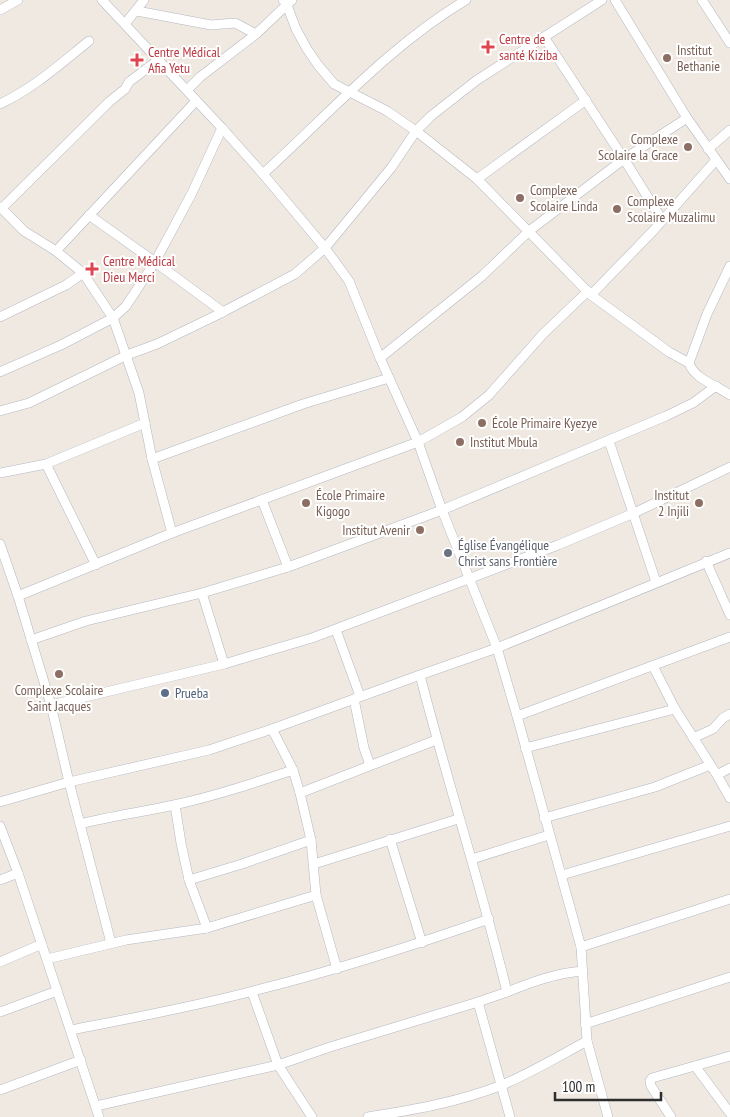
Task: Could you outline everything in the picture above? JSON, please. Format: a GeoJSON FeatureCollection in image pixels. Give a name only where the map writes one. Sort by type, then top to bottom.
{"type":"FeatureCollection","features":[{"type":"Feature","properties":{"kind":"street"},"geometry":{"type":"LineString","coordinates":[[0,10],[18,0]]}},
{"type":"Feature","properties":{"kind":"street"},"geometry":{"type":"LineString","coordinates":[[102,0],[222,128],[325,248],[349,281],[380,358],[418,442],[442,510],[497,648],[581,947],[587,1041],[608,1117]]}},
{"type":"Feature","properties":{"kind":"street"},"geometry":{"type":"LineString","coordinates":[[125,24],[144,0]]}},
{"type":"Feature","properties":{"kind":"street"},"geometry":{"type":"LineString","coordinates":[[262,174],[350,92],[429,24],[466,0]]}},
{"type":"Feature","properties":{"kind":"street"},"geometry":{"type":"LineString","coordinates":[[0,411],[29,403],[127,355],[157,344],[295,274],[325,248],[390,168],[416,131],[431,116],[477,80],[602,0]]}},
{"type":"Feature","properties":{"kind":"street"},"geometry":{"type":"LineString","coordinates":[[702,0],[730,43]]}},
{"type":"Feature","properties":{"kind":"street"},"geometry":{"type":"LineString","coordinates":[[619,1],[687,118],[730,179]]}},
{"type":"Feature","properties":{"kind":"street"},"geometry":{"type":"LineString","coordinates":[[187,90],[200,77],[256,34],[288,2],[296,29],[318,65],[334,84],[381,108],[416,131],[477,179],[589,293],[669,352],[689,363]]}},
{"type":"Feature","properties":{"kind":"street"},"geometry":{"type":"LineString","coordinates":[[137,11],[211,25],[235,24],[256,34]]}},
{"type":"Feature","properties":{"kind":"street"},"geometry":{"type":"LineString","coordinates":[[544,37],[662,220]]}},
{"type":"Feature","properties":{"kind":"street"},"geometry":{"type":"LineString","coordinates":[[0,104],[15,98],[37,83],[89,40]]}},
{"type":"Feature","properties":{"kind":"street"},"geometry":{"type":"LineString","coordinates":[[158,60],[130,82],[1,208],[24,231],[56,251],[83,273],[113,318],[139,393],[152,459],[172,533]]}},
{"type":"Feature","properties":{"kind":"street"},"geometry":{"type":"LineString","coordinates":[[477,179],[586,100]]}},
{"type":"Feature","properties":{"kind":"street"},"geometry":{"type":"LineString","coordinates":[[56,251],[196,101]]}},
{"type":"Feature","properties":{"kind":"street"},"geometry":{"type":"LineString","coordinates":[[380,358],[482,276],[529,231],[624,159],[687,118]]}},
{"type":"Feature","properties":{"kind":"street"},"geometry":{"type":"LineString","coordinates":[[1,368],[61,345],[113,318],[126,306],[155,262],[192,193],[222,128]]}},
{"type":"Feature","properties":{"kind":"street"},"geometry":{"type":"LineString","coordinates":[[708,149],[730,130]]}},
{"type":"Feature","properties":{"kind":"street"},"geometry":{"type":"LineString","coordinates":[[18,596],[172,533],[418,442],[462,417],[489,395],[564,312],[589,293],[662,220],[716,160]]}},
{"type":"Feature","properties":{"kind":"street"},"geometry":{"type":"LineString","coordinates":[[89,215],[223,312]]}},
{"type":"Feature","properties":{"kind":"street"},"geometry":{"type":"LineString","coordinates":[[730,266],[708,314],[689,363],[691,369],[696,373],[730,395]]}},
{"type":"Feature","properties":{"kind":"street"},"geometry":{"type":"LineString","coordinates":[[0,318],[66,285],[83,273]]}},
{"type":"Feature","properties":{"kind":"street"},"geometry":{"type":"LineString","coordinates":[[152,459],[304,404],[389,378]]}},
{"type":"Feature","properties":{"kind":"street"},"geometry":{"type":"LineString","coordinates":[[31,640],[86,622],[202,592],[288,567],[442,510],[693,403],[716,386]]}},
{"type":"Feature","properties":{"kind":"street"},"geometry":{"type":"LineString","coordinates":[[0,473],[46,464],[145,423]]}},
{"type":"Feature","properties":{"kind":"street"},"geometry":{"type":"LineString","coordinates":[[609,440],[656,582]]}},
{"type":"Feature","properties":{"kind":"street"},"geometry":{"type":"LineString","coordinates":[[46,464],[96,565]]}},
{"type":"Feature","properties":{"kind":"street"},"geometry":{"type":"LineString","coordinates":[[51,705],[224,664],[336,630],[469,580],[634,513],[730,467]]}},
{"type":"Feature","properties":{"kind":"street"},"geometry":{"type":"LineString","coordinates":[[262,500],[288,567]]}},
{"type":"Feature","properties":{"kind":"street"},"geometry":{"type":"LineString","coordinates":[[0,544],[51,705],[111,943]]}},
{"type":"Feature","properties":{"kind":"street"},"geometry":{"type":"LineString","coordinates":[[0,802],[69,782],[181,757],[272,729],[497,648],[706,561],[730,553]]}},
{"type":"Feature","properties":{"kind":"street"},"geometry":{"type":"LineString","coordinates":[[706,561],[730,615]]}},
{"type":"Feature","properties":{"kind":"street"},"geometry":{"type":"LineString","coordinates":[[202,592],[224,664]]}},
{"type":"Feature","properties":{"kind":"street"},"geometry":{"type":"LineString","coordinates":[[336,630],[357,698],[364,748],[370,765]]}},
{"type":"Feature","properties":{"kind":"street"},"geometry":{"type":"LineString","coordinates":[[517,716],[730,637]]}},
{"type":"Feature","properties":{"kind":"street"},"geometry":{"type":"LineString","coordinates":[[653,666],[675,709],[730,798]]}},
{"type":"Feature","properties":{"kind":"street"},"geometry":{"type":"LineString","coordinates":[[420,675],[458,818],[490,919],[507,992]]}},
{"type":"Feature","properties":{"kind":"street"},"geometry":{"type":"LineString","coordinates":[[526,748],[675,709]]}},
{"type":"Feature","properties":{"kind":"street"},"geometry":{"type":"LineString","coordinates":[[693,738],[713,729],[723,718],[730,714]]}},
{"type":"Feature","properties":{"kind":"street"},"geometry":{"type":"LineString","coordinates":[[272,729],[292,770],[300,793],[311,840],[316,895],[337,969]]}},
{"type":"Feature","properties":{"kind":"street"},"geometry":{"type":"LineString","coordinates":[[300,793],[436,740]]}},
{"type":"Feature","properties":{"kind":"street"},"geometry":{"type":"LineString","coordinates":[[544,818],[655,787],[710,765]]}},
{"type":"Feature","properties":{"kind":"street"},"geometry":{"type":"LineString","coordinates":[[717,775],[730,768]]}},
{"type":"Feature","properties":{"kind":"street"},"geometry":{"type":"LineString","coordinates":[[80,824],[175,805],[232,790],[292,770]]}},
{"type":"Feature","properties":{"kind":"street"},"geometry":{"type":"LineString","coordinates":[[175,805],[190,880],[207,928]]}},
{"type":"Feature","properties":{"kind":"street"},"geometry":{"type":"LineString","coordinates":[[314,864],[458,818]]}},
{"type":"Feature","properties":{"kind":"street"},"geometry":{"type":"LineString","coordinates":[[0,826],[18,873],[100,1117]]}},
{"type":"Feature","properties":{"kind":"street"},"geometry":{"type":"LineString","coordinates":[[562,875],[730,826]]}},
{"type":"Feature","properties":{"kind":"street"},"geometry":{"type":"LineString","coordinates":[[472,859],[549,835]]}},
{"type":"Feature","properties":{"kind":"street"},"geometry":{"type":"LineString","coordinates":[[390,839],[422,943]]}},
{"type":"Feature","properties":{"kind":"street"},"geometry":{"type":"LineString","coordinates":[[190,880],[311,840]]}},
{"type":"Feature","properties":{"kind":"street"},"geometry":{"type":"LineString","coordinates":[[0,880],[18,873]]}},
{"type":"Feature","properties":{"kind":"street"},"geometry":{"type":"LineString","coordinates":[[47,959],[111,943],[207,928],[316,895]]}},
{"type":"Feature","properties":{"kind":"street"},"geometry":{"type":"LineString","coordinates":[[581,947],[730,899]]}},
{"type":"Feature","properties":{"kind":"street"},"geometry":{"type":"LineString","coordinates":[[71,1030],[252,992],[422,943],[490,919]]}},
{"type":"Feature","properties":{"kind":"street"},"geometry":{"type":"LineString","coordinates":[[0,962],[42,944]]}},
{"type":"Feature","properties":{"kind":"street"},"geometry":{"type":"LineString","coordinates":[[96,1106],[278,1065],[330,1046],[478,1002],[549,977],[566,972],[583,971]]}},
{"type":"Feature","properties":{"kind":"street"},"geometry":{"type":"LineString","coordinates":[[585,1024],[730,977]]}},
{"type":"Feature","properties":{"kind":"street"},"geometry":{"type":"LineString","coordinates":[[0,1012],[57,991]]}},
{"type":"Feature","properties":{"kind":"street"},"geometry":{"type":"LineString","coordinates":[[252,992],[278,1065],[312,1117]]}},
{"type":"Feature","properties":{"kind":"street"},"geometry":{"type":"LineString","coordinates":[[478,1002],[510,1117]]}},
{"type":"Feature","properties":{"kind":"street"},"geometry":{"type":"LineString","coordinates":[[368,1117],[393,1115],[465,1097],[501,1085],[538,1068],[587,1041]]}},
{"type":"Feature","properties":{"kind":"street"},"geometry":{"type":"LineString","coordinates":[[671,1117],[651,1086],[650,1081],[652,1078],[730,1056]]}},
{"type":"Feature","properties":{"kind":"street"},"geometry":{"type":"LineString","coordinates":[[0,1090],[81,1060]]}},
{"type":"Feature","properties":{"kind":"street"},"geometry":{"type":"LineString","coordinates":[[695,1066],[730,1113]]}},
{"type":"Feature","properties":{"kind":"place","name":"Centre de santé Kiziba"},"geometry":{"type":"Point","coordinates":[488,47]}},
{"type":"Feature","properties":{"kind":"place","name":"Institut Bethanie"},"geometry":{"type":"Point","coordinates":[667,58]}},
{"type":"Feature","properties":{"kind":"place","name":"Centre Médical Afia Yetu"},"geometry":{"type":"Point","coordinates":[137,60]}},
{"type":"Feature","properties":{"kind":"place","name":"Complexe Scolaire la Grace"},"geometry":{"type":"Point","coordinates":[688,147]}},
{"type":"Feature","properties":{"kind":"place","name":"Complexe Scolaire Linda"},"geometry":{"type":"Point","coordinates":[520,198]}},
{"type":"Feature","properties":{"kind":"place","name":"Complexe Scolaire Muzalimu"},"geometry":{"type":"Point","coordinates":[617,209]}},
{"type":"Feature","properties":{"kind":"place","name":"Centre Médical Dieu Merci"},"geometry":{"type":"Point","coordinates":[92,269]}},
{"type":"Feature","properties":{"kind":"place","name":"École Primaire Kyezye"},"geometry":{"type":"Point","coordinates":[482,423]}},
{"type":"Feature","properties":{"kind":"place","name":"Institut Mbula"},"geometry":{"type":"Point","coordinates":[460,442]}},
{"type":"Feature","properties":{"kind":"place","name":"École Primaire Kigogo"},"geometry":{"type":"Point","coordinates":[306,503]}},
{"type":"Feature","properties":{"kind":"place","name":"Institut 2 Injili"},"geometry":{"type":"Point","coordinates":[699,503]}},
{"type":"Feature","properties":{"kind":"place","name":"Institut Avenir"},"geometry":{"type":"Point","coordinates":[420,530]}},
{"type":"Feature","properties":{"kind":"place","name":"Église Évangélique Christ sans Frontière"},"geometry":{"type":"Point","coordinates":[448,553]}},
{"type":"Feature","properties":{"kind":"place","name":"Complexe Scolaire Saint Jacques"},"geometry":{"type":"Point","coordinates":[59,674]}},
{"type":"Feature","properties":{"kind":"place","name":"Prueba"},"geometry":{"type":"Point","coordinates":[165,693]}}]}
